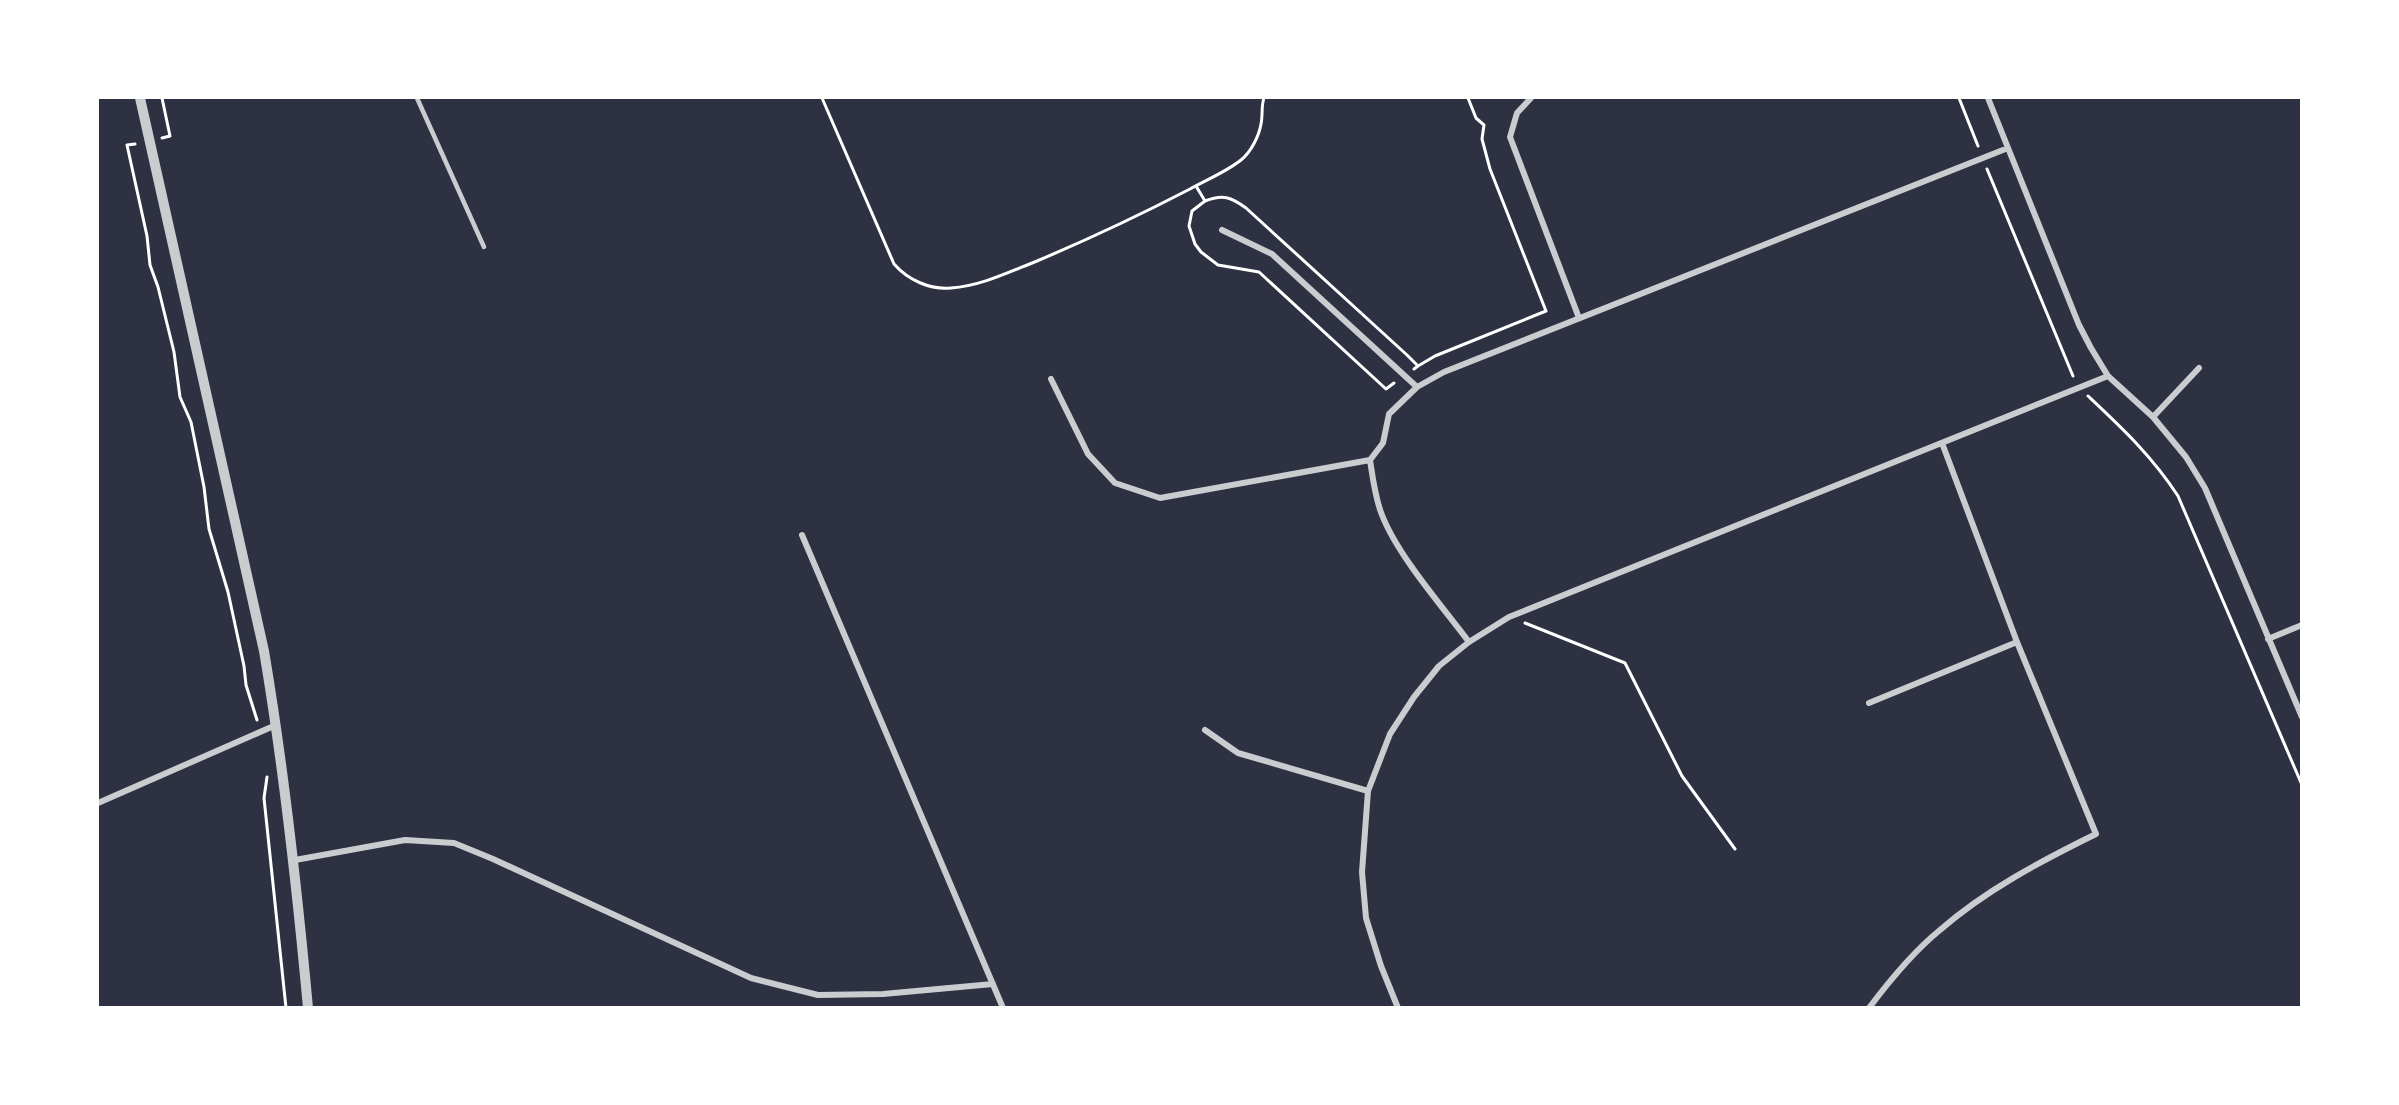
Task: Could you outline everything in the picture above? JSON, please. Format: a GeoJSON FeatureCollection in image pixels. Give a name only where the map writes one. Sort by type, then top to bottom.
{"type":"FeatureCollection","features":[{"type":"Feature","properties":{"kind":"street"},"geometry":{"type":"LineString","coordinates":[[140,98],[264,651],[295,860],[308,1008]]}},
{"type":"Feature","properties":{"kind":"street"},"geometry":{"type":"LineString","coordinates":[[1531,98],[1517,113],[1510,137],[1579,318]]}},
{"type":"Feature","properties":{"kind":"street"},"geometry":{"type":"LineString","coordinates":[[1988,98],[2079,325],[2108,376],[2153,417],[2186,457],[2205,488],[2301,717]]}},
{"type":"Feature","properties":{"kind":"street"},"geometry":{"type":"LineString","coordinates":[[1469,642],[1397,545],[1382,515],[1374,488],[1371,460],[1383,443],[1389,414],[1416,387],[1444,372],[2008,148]]}},
{"type":"Feature","properties":{"kind":"street"},"geometry":{"type":"LineString","coordinates":[[1222,230],[1272,254],[1416,387]]}},
{"type":"Feature","properties":{"kind":"street"},"geometry":{"type":"LineString","coordinates":[[2153,417],[2199,368]]}},
{"type":"Feature","properties":{"kind":"street"},"geometry":{"type":"LineString","coordinates":[[1398,1008],[1381,966],[1366,918],[1362,872],[1368,791],[1390,734],[1414,697],[1439,666],[1469,642],[1509,617],[2108,376]]}},
{"type":"Feature","properties":{"kind":"street"},"geometry":{"type":"LineString","coordinates":[[1051,379],[1088,454],[1115,483],[1160,498],[1371,460]]}},
{"type":"Feature","properties":{"kind":"street"},"geometry":{"type":"LineString","coordinates":[[1869,1008],[1894,975],[1940,930],[2041,861],[2096,834],[2017,642],[1942,443]]}},
{"type":"Feature","properties":{"kind":"street"},"geometry":{"type":"LineString","coordinates":[[802,535],[1003,1008]]}},
{"type":"Feature","properties":{"kind":"street"},"geometry":{"type":"LineString","coordinates":[[2268,639],[2301,625]]}},
{"type":"Feature","properties":{"kind":"street"},"geometry":{"type":"LineString","coordinates":[[1869,703],[2017,642]]}},
{"type":"Feature","properties":{"kind":"street"},"geometry":{"type":"LineString","coordinates":[[98,803],[276,725]]}},
{"type":"Feature","properties":{"kind":"street"},"geometry":{"type":"LineString","coordinates":[[1206,730],[1238,753],[1368,791]]}},
{"type":"Feature","properties":{"kind":"street"},"geometry":{"type":"LineString","coordinates":[[295,860],[405,840],[454,843],[751,978],[818,995],[883,994],[993,984]]}},
{"type":"Feature","properties":{"kind":"lane"},"geometry":{"type":"LineString","coordinates":[[417,98],[484,247]]}},
{"type":"Feature","properties":{"kind":"path"},"geometry":{"type":"LineString","coordinates":[[162,98],[170,136],[127,145],[147,236],[150,264],[158,286],[174,352],[180,397],[191,422],[204,487],[209,529],[228,592],[246,685],[260,732]]}},
{"type":"Feature","properties":{"kind":"path"},"geometry":{"type":"LineString","coordinates":[[822,98],[894,264],[913,280],[934,288],[949,288],[995,278],[1065,249],[1150,210],[1242,159],[1253,145],[1261,126],[1264,98]]}},
{"type":"Feature","properties":{"kind":"path"},"geometry":{"type":"LineString","coordinates":[[1418,366],[1435,356],[1546,311],[1490,169],[1482,139],[1484,125],[1476,118],[1468,98]]}},
{"type":"Feature","properties":{"kind":"path"},"geometry":{"type":"LineString","coordinates":[[1959,98],[2069,369],[2079,387],[2136,440],[2161,470],[2178,496],[2301,785]]}},
{"type":"Feature","properties":{"kind":"path"},"geometry":{"type":"LineString","coordinates":[[1509,617],[1625,663],[1682,776],[1735,849]]}},
{"type":"Feature","properties":{"kind":"path"},"geometry":{"type":"LineString","coordinates":[[267,771],[264,798],[286,1008]]}}]}
